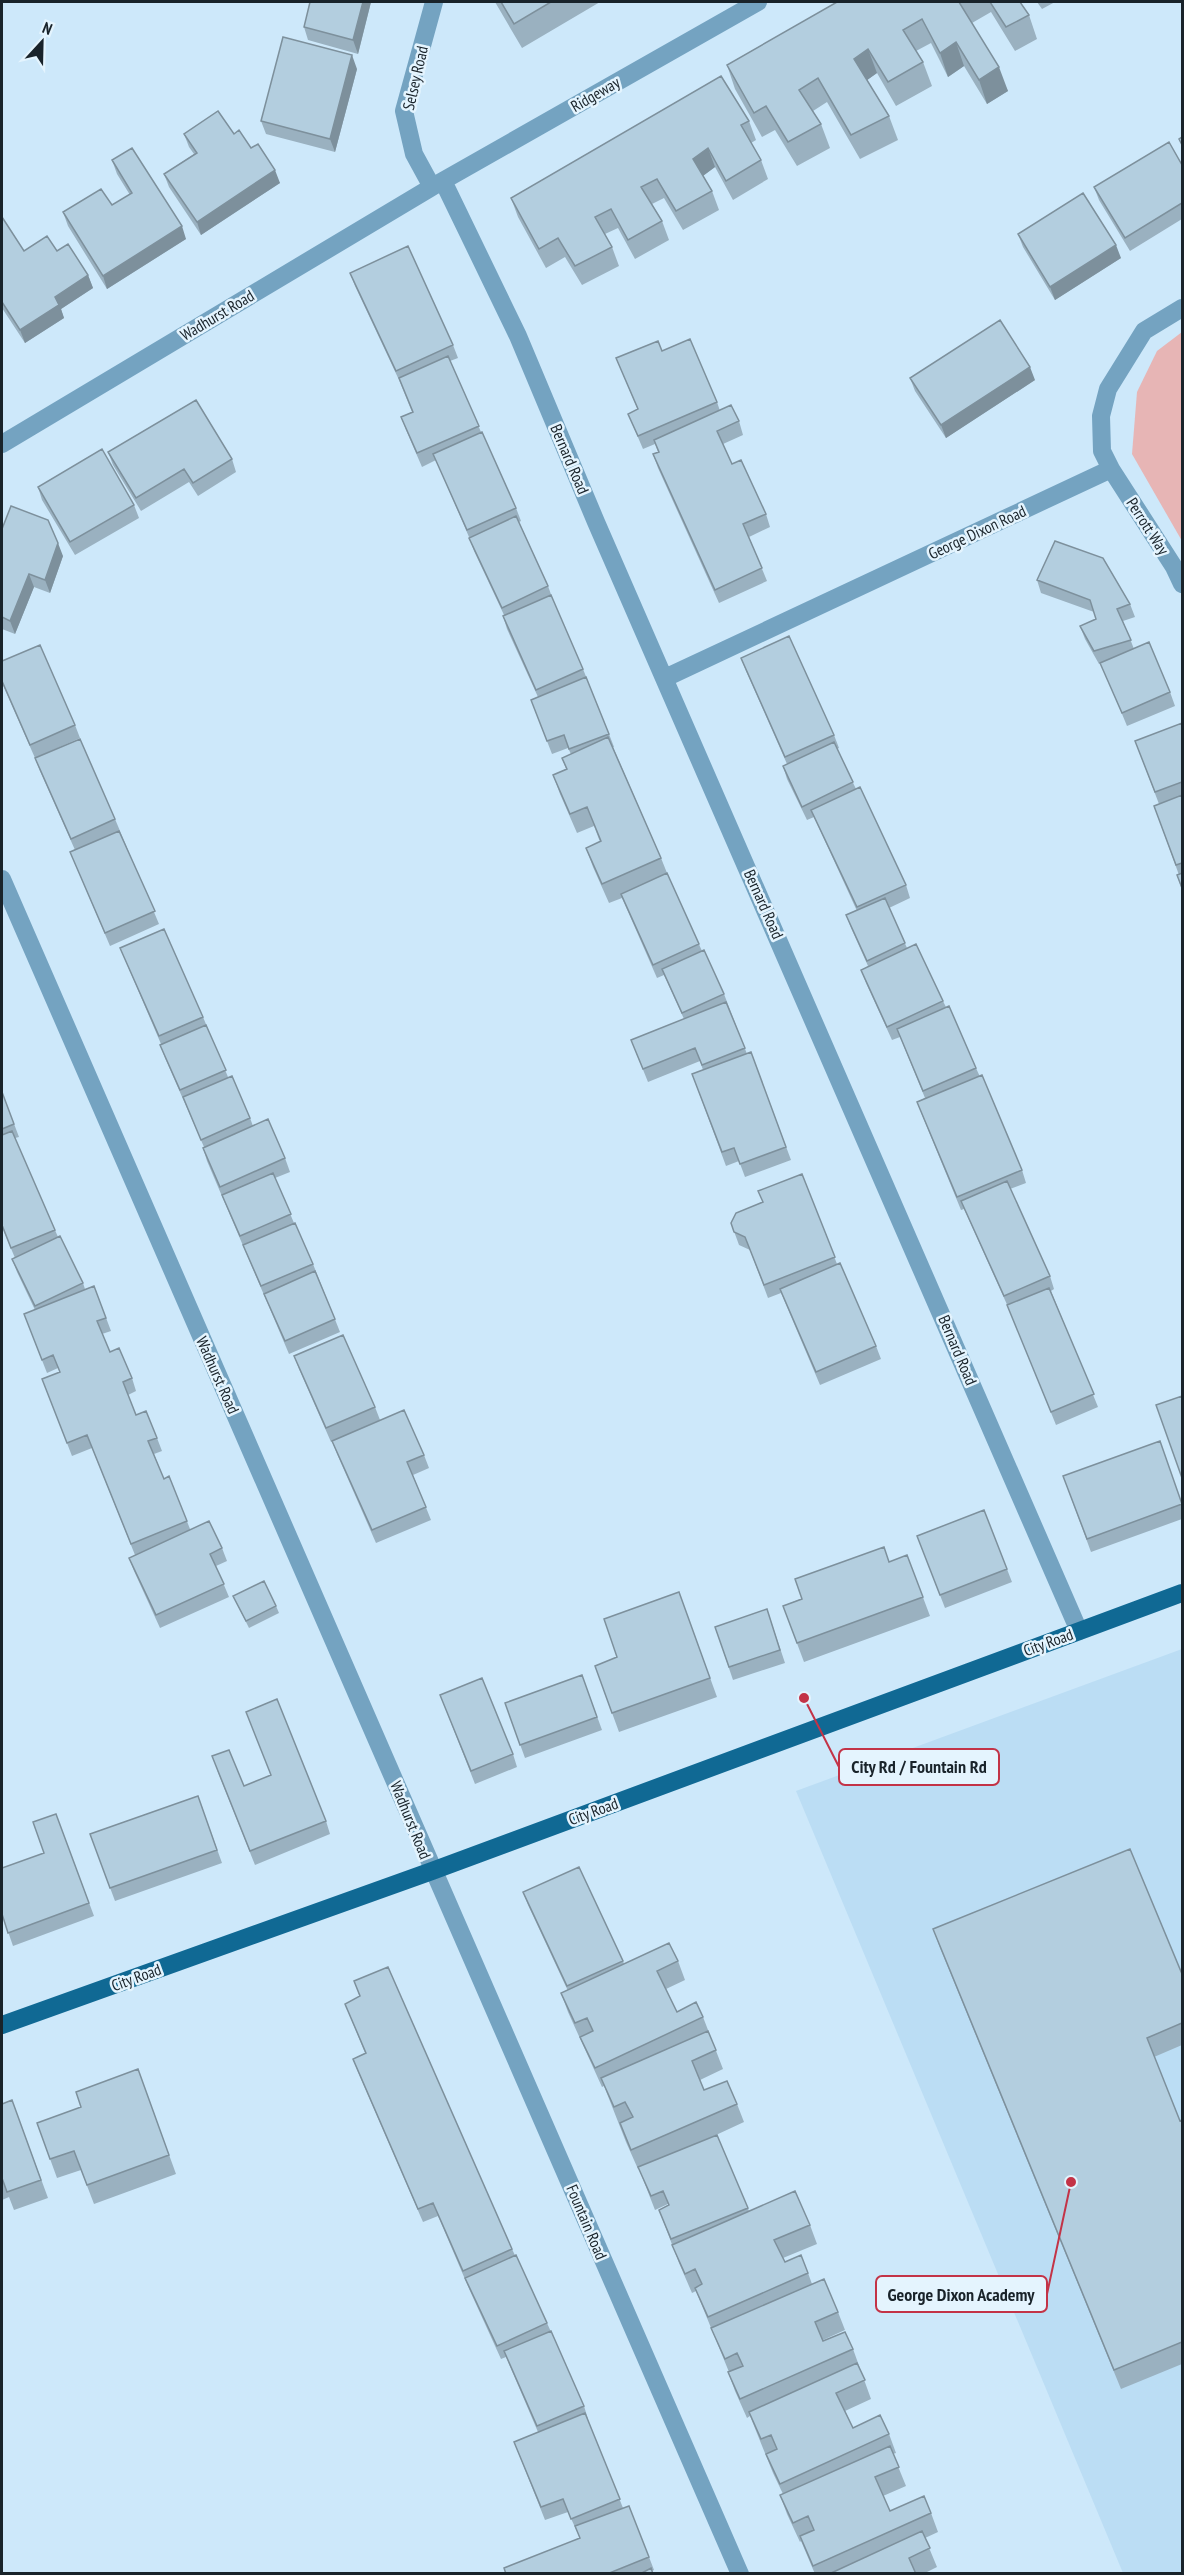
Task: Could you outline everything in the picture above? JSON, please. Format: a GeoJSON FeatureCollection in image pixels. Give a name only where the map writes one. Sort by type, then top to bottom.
{"type":"FeatureCollection","features":[{"type":"Feature","properties":{"kind":"main road","name":"City Road"},"geometry":{"type":"LineString","coordinates":[[2,2025],[432,1871],[1182,1593]]}},
{"type":"Feature","properties":{"kind":"street","name":"Selsey Road"},"geometry":{"type":"LineString","coordinates":[[434,2],[404,111],[414,153],[437,184]]}},
{"type":"Feature","properties":{"kind":"street","name":"Ridgeway"},"geometry":{"type":"LineString","coordinates":[[437,184],[758,2]]}},
{"type":"Feature","properties":{"kind":"street","name":"Wadhurst Road"},"geometry":{"type":"LineString","coordinates":[[2,444],[437,184]]}},
{"type":"Feature","properties":{"kind":"street","name":"Bernard Road"},"geometry":{"type":"LineString","coordinates":[[437,184],[518,336],[1079,1630]]}},
{"type":"Feature","properties":{"kind":"street"},"geometry":{"type":"LineString","coordinates":[[1111,469],[1102,451],[1101,416],[1108,389],[1144,330],[1182,308]]}},
{"type":"Feature","properties":{"kind":"street","name":"George Dixon Road"},"geometry":{"type":"LineString","coordinates":[[665,678],[1111,469]]}},
{"type":"Feature","properties":{"kind":"street","name":"Perrott Way"},"geometry":{"type":"LineString","coordinates":[[1111,469],[1174,567],[1182,584]]}},
{"type":"Feature","properties":{"kind":"street","name":"Wadhurst Road"},"geometry":{"type":"LineString","coordinates":[[2,879],[406,1806],[432,1871]]}},
{"type":"Feature","properties":{"kind":"street","name":"Fountain Road"},"geometry":{"type":"LineString","coordinates":[[432,1871],[460,1928],[740,2574]]}},
{"type":"Feature","properties":{"kind":"shaded area"},"geometry":{"type":"Polygon","coordinates":[[[1182,332],[1182,541],[1132,454],[1137,392],[1157,351],[1182,332]]]}},
{"type":"Feature","properties":{"kind":"shaded area"},"geometry":{"type":"Polygon","coordinates":[[[1182,1649],[1182,2573],[1123,2573],[796,1791],[1182,1649]]]}},
{"type":"Feature","properties":{"kind":"building"},"geometry":{"type":"Polygon","coordinates":[[[310,2],[363,2],[353,40],[304,27],[310,2]]]}},
{"type":"Feature","properties":{"kind":"building"},"geometry":{"type":"Polygon","coordinates":[[[501,2],[551,2],[514,24],[501,2]]]}},
{"type":"Feature","properties":{"kind":"building"},"geometry":{"type":"Polygon","coordinates":[[[837,2],[959,2],[999,67],[979,80],[956,42],[940,53],[922,19],[903,30],[923,62],[888,82],[868,49],[854,59],[889,116],[851,135],[818,78],[799,90],[821,124],[788,142],[766,106],[754,113],[727,65],[837,2]]]}},
{"type":"Feature","properties":{"kind":"building"},"geometry":{"type":"Polygon","coordinates":[[[990,2],[1020,2],[1029,15],[1006,27],[990,2]]]}},
{"type":"Feature","properties":{"kind":"building"},"geometry":{"type":"Polygon","coordinates":[[[283,37],[352,55],[330,139],[261,121],[283,37]]]}},
{"type":"Feature","properties":{"kind":"building"},"geometry":{"type":"Polygon","coordinates":[[[721,76],[749,121],[741,125],[761,160],[726,181],[708,148],[693,159],[712,191],[676,211],[657,179],[641,187],[662,221],[628,240],[611,209],[595,217],[612,247],[575,266],[558,238],[539,249],[511,198],[721,76]]]}},
{"type":"Feature","properties":{"kind":"building"},"geometry":{"type":"Polygon","coordinates":[[[218,111],[234,134],[239,130],[251,148],[258,144],[275,170],[197,222],[164,174],[197,153],[184,134],[218,111]]]}},
{"type":"Feature","properties":{"kind":"building"},"geometry":{"type":"Polygon","coordinates":[[[1169,142],[1182,165],[1182,203],[1125,238],[1094,187],[1169,142]]]}},
{"type":"Feature","properties":{"kind":"building"},"geometry":{"type":"Polygon","coordinates":[[[132,148],[182,226],[103,276],[63,212],[101,189],[112,205],[132,193],[112,160],[132,148]]]}},
{"type":"Feature","properties":{"kind":"building"},"geometry":{"type":"Polygon","coordinates":[[[1083,193],[1116,245],[1050,287],[1018,234],[1083,193]]]}},
{"type":"Feature","properties":{"kind":"building"},"geometry":{"type":"Polygon","coordinates":[[[2,217],[24,251],[47,236],[57,251],[68,244],[88,275],[55,297],[59,305],[20,330],[2,302],[2,217]]]}},
{"type":"Feature","properties":{"kind":"building"},"geometry":{"type":"Polygon","coordinates":[[[408,246],[453,345],[396,371],[350,273],[408,246]]]}},
{"type":"Feature","properties":{"kind":"building"},"geometry":{"type":"Polygon","coordinates":[[[1000,320],[1030,367],[941,425],[910,378],[1000,320]]]}},
{"type":"Feature","properties":{"kind":"building"},"geometry":{"type":"Polygon","coordinates":[[[690,339],[717,402],[638,436],[628,414],[638,409],[616,358],[658,341],[662,351],[690,339]]]}},
{"type":"Feature","properties":{"kind":"building"},"geometry":{"type":"Polygon","coordinates":[[[448,356],[479,426],[417,453],[401,417],[413,412],[399,378],[448,356]]]}},
{"type":"Feature","properties":{"kind":"building"},"geometry":{"type":"Polygon","coordinates":[[[196,400],[232,459],[193,483],[184,469],[136,498],[108,452],[196,400]]]}},
{"type":"Feature","properties":{"kind":"building"},"geometry":{"type":"Polygon","coordinates":[[[731,405],[739,421],[717,431],[732,464],[741,460],[766,514],[743,524],[762,568],[715,590],[653,454],[659,452],[654,440],[731,405]]]}},
{"type":"Feature","properties":{"kind":"building"},"geometry":{"type":"Polygon","coordinates":[[[482,432],[516,508],[467,530],[433,454],[482,432]]]}},
{"type":"Feature","properties":{"kind":"building"},"geometry":{"type":"Polygon","coordinates":[[[102,449],[134,505],[70,542],[38,487],[102,449]]]}},
{"type":"Feature","properties":{"kind":"building"},"geometry":{"type":"Polygon","coordinates":[[[11,506],[48,520],[58,543],[45,580],[29,574],[10,621],[2,617],[2,529],[11,506]]]}},
{"type":"Feature","properties":{"kind":"building"},"geometry":{"type":"Polygon","coordinates":[[[516,516],[548,586],[502,608],[469,538],[516,516]]]}},
{"type":"Feature","properties":{"kind":"building"},"geometry":{"type":"Polygon","coordinates":[[[1055,541],[1103,558],[1130,604],[1117,609],[1131,640],[1094,651],[1080,626],[1096,619],[1090,600],[1037,580],[1055,541]]]}},
{"type":"Feature","properties":{"kind":"building"},"geometry":{"type":"Polygon","coordinates":[[[551,595],[583,669],[536,690],[503,616],[551,595]]]}},
{"type":"Feature","properties":{"kind":"building"},"geometry":{"type":"Polygon","coordinates":[[[789,636],[834,735],[785,757],[741,658],[789,636]]]}},
{"type":"Feature","properties":{"kind":"building"},"geometry":{"type":"Polygon","coordinates":[[[1149,642],[1170,692],[1122,713],[1100,663],[1149,642]]]}},
{"type":"Feature","properties":{"kind":"building"},"geometry":{"type":"Polygon","coordinates":[[[40,645],[75,725],[30,745],[2,681],[2,661],[40,645]]]}},
{"type":"Feature","properties":{"kind":"building"},"geometry":{"type":"Polygon","coordinates":[[[586,677],[609,734],[569,749],[564,735],[547,741],[531,700],[586,677]]]}},
{"type":"Feature","properties":{"kind":"building"},"geometry":{"type":"Polygon","coordinates":[[[1182,723],[1182,782],[1155,792],[1135,741],[1182,723]]]}},
{"type":"Feature","properties":{"kind":"building"},"geometry":{"type":"Polygon","coordinates":[[[608,737],[661,858],[602,884],[586,848],[601,841],[587,807],[570,814],[553,775],[567,769],[562,758],[608,737]]]}},
{"type":"Feature","properties":{"kind":"building"},"geometry":{"type":"Polygon","coordinates":[[[80,739],[115,819],[71,839],[35,758],[80,739]]]}},
{"type":"Feature","properties":{"kind":"building"},"geometry":{"type":"Polygon","coordinates":[[[834,742],[853,782],[802,807],[783,766],[834,742]]]}},
{"type":"Feature","properties":{"kind":"building"},"geometry":{"type":"Polygon","coordinates":[[[860,787],[906,885],[857,907],[811,810],[860,787]]]}},
{"type":"Feature","properties":{"kind":"building"},"geometry":{"type":"Polygon","coordinates":[[[1182,795],[1182,863],[1176,865],[1154,806],[1182,795]]]}},
{"type":"Feature","properties":{"kind":"building"},"geometry":{"type":"Polygon","coordinates":[[[119,831],[155,911],[105,933],[70,852],[119,831]]]}},
{"type":"Feature","properties":{"kind":"building"},"geometry":{"type":"Polygon","coordinates":[[[667,873],[699,944],[653,965],[621,894],[667,873]]]}},
{"type":"Feature","properties":{"kind":"building"},"geometry":{"type":"Polygon","coordinates":[[[1182,873],[1182,888],[1177,875],[1182,873]]]}},
{"type":"Feature","properties":{"kind":"building"},"geometry":{"type":"Polygon","coordinates":[[[885,898],[905,943],[867,961],[846,915],[885,898]]]}},
{"type":"Feature","properties":{"kind":"building"},"geometry":{"type":"Polygon","coordinates":[[[164,929],[203,1017],[159,1036],[120,948],[164,929]]]}},
{"type":"Feature","properties":{"kind":"building"},"geometry":{"type":"Polygon","coordinates":[[[916,944],[943,1001],[887,1027],[861,970],[916,944]]]}},
{"type":"Feature","properties":{"kind":"building"},"geometry":{"type":"Polygon","coordinates":[[[704,950],[724,994],[682,1013],[662,969],[704,950]]]}},
{"type":"Feature","properties":{"kind":"building"},"geometry":{"type":"Polygon","coordinates":[[[726,1002],[745,1048],[702,1065],[695,1048],[643,1069],[631,1040],[726,1002]]]}},
{"type":"Feature","properties":{"kind":"building"},"geometry":{"type":"Polygon","coordinates":[[[949,1006],[976,1068],[923,1091],[897,1029],[949,1006]]]}},
{"type":"Feature","properties":{"kind":"building"},"geometry":{"type":"Polygon","coordinates":[[[206,1025],[226,1070],[180,1090],[160,1045],[206,1025]]]}},
{"type":"Feature","properties":{"kind":"building"},"geometry":{"type":"Polygon","coordinates":[[[751,1052],[786,1147],[740,1164],[734,1148],[722,1152],[692,1074],[751,1052]]]}},
{"type":"Feature","properties":{"kind":"building"},"geometry":{"type":"Polygon","coordinates":[[[982,1075],[1022,1170],[957,1197],[917,1102],[982,1075]]]}},
{"type":"Feature","properties":{"kind":"building"},"geometry":{"type":"Polygon","coordinates":[[[232,1076],[250,1118],[201,1140],[183,1097],[232,1076]]]}},
{"type":"Feature","properties":{"kind":"building"},"geometry":{"type":"Polygon","coordinates":[[[2,1092],[14,1124],[2,1129],[2,1092]]]}},
{"type":"Feature","properties":{"kind":"building"},"geometry":{"type":"Polygon","coordinates":[[[268,1119],[285,1158],[220,1187],[203,1148],[268,1119]]]}},
{"type":"Feature","properties":{"kind":"building"},"geometry":{"type":"Polygon","coordinates":[[[12,1131],[55,1230],[11,1248],[2,1225],[2,1135],[12,1131]]]}},
{"type":"Feature","properties":{"kind":"building"},"geometry":{"type":"Polygon","coordinates":[[[273,1173],[291,1214],[240,1236],[222,1195],[273,1173]]]}},
{"type":"Feature","properties":{"kind":"building"},"geometry":{"type":"Polygon","coordinates":[[[802,1174],[835,1257],[764,1285],[745,1237],[734,1232],[731,1223],[736,1213],[763,1202],[758,1191],[802,1174]]]}},
{"type":"Feature","properties":{"kind":"building"},"geometry":{"type":"Polygon","coordinates":[[[1007,1181],[1050,1276],[1004,1296],[961,1201],[1007,1181]]]}},
{"type":"Feature","properties":{"kind":"building"},"geometry":{"type":"Polygon","coordinates":[[[295,1223],[313,1264],[261,1286],[243,1245],[295,1223]]]}},
{"type":"Feature","properties":{"kind":"building"},"geometry":{"type":"Polygon","coordinates":[[[60,1236],[83,1283],[35,1306],[12,1259],[60,1236]]]}},
{"type":"Feature","properties":{"kind":"building"},"geometry":{"type":"Polygon","coordinates":[[[840,1263],[876,1346],[816,1372],[780,1289],[840,1263]]]}},
{"type":"Feature","properties":{"kind":"building"},"geometry":{"type":"Polygon","coordinates":[[[315,1271],[335,1319],[285,1341],[264,1294],[315,1271]]]}},
{"type":"Feature","properties":{"kind":"building"},"geometry":{"type":"Polygon","coordinates":[[[94,1286],[106,1318],[97,1321],[110,1352],[119,1348],[132,1378],[123,1382],[136,1415],[146,1411],[157,1438],[148,1441],[164,1479],[169,1476],[187,1521],[131,1544],[87,1435],[67,1443],[42,1379],[60,1372],[53,1355],[42,1360],[24,1314],[94,1286]]]}},
{"type":"Feature","properties":{"kind":"building"},"geometry":{"type":"Polygon","coordinates":[[[1049,1288],[1094,1394],[1051,1412],[1007,1305],[1049,1288]]]}},
{"type":"Feature","properties":{"kind":"building"},"geometry":{"type":"Polygon","coordinates":[[[343,1335],[375,1407],[326,1428],[294,1356],[343,1335]]]}},
{"type":"Feature","properties":{"kind":"building"},"geometry":{"type":"Polygon","coordinates":[[[1182,1396],[1182,1478],[1156,1405],[1182,1396]]]}},
{"type":"Feature","properties":{"kind":"building"},"geometry":{"type":"Polygon","coordinates":[[[404,1410],[424,1455],[407,1462],[426,1507],[372,1530],[332,1441],[404,1410]]]}},
{"type":"Feature","properties":{"kind":"building"},"geometry":{"type":"Polygon","coordinates":[[[1160,1441],[1182,1504],[1087,1539],[1063,1476],[1160,1441]]]}},
{"type":"Feature","properties":{"kind":"building"},"geometry":{"type":"Polygon","coordinates":[[[984,1510],[1007,1569],[940,1595],[917,1536],[984,1510]]]}},
{"type":"Feature","properties":{"kind":"building"},"geometry":{"type":"Polygon","coordinates":[[[209,1521],[222,1548],[210,1554],[224,1584],[156,1615],[129,1558],[209,1521]]]}},
{"type":"Feature","properties":{"kind":"building"},"geometry":{"type":"Polygon","coordinates":[[[884,1547],[889,1562],[907,1555],[923,1597],[797,1643],[783,1606],[802,1599],[795,1579],[884,1547]]]}},
{"type":"Feature","properties":{"kind":"building"},"geometry":{"type":"Polygon","coordinates":[[[264,1581],[276,1606],[246,1621],[233,1596],[264,1581]]]}},
{"type":"Feature","properties":{"kind":"building"},"geometry":{"type":"Polygon","coordinates":[[[679,1592],[710,1678],[612,1713],[595,1666],[617,1657],[604,1619],[679,1592]]]}},
{"type":"Feature","properties":{"kind":"building"},"geometry":{"type":"Polygon","coordinates":[[[767,1609],[780,1650],[729,1667],[715,1627],[767,1609]]]}},
{"type":"Feature","properties":{"kind":"building"},"geometry":{"type":"Polygon","coordinates":[[[582,1675],[597,1717],[520,1745],[505,1703],[582,1675]]]}},
{"type":"Feature","properties":{"kind":"building"},"geometry":{"type":"Polygon","coordinates":[[[482,1678],[513,1754],[471,1771],[440,1695],[482,1678]]]}},
{"type":"Feature","properties":{"kind":"building"},"geometry":{"type":"Polygon","coordinates":[[[277,1699],[326,1821],[250,1851],[212,1756],[229,1750],[244,1786],[271,1775],[246,1712],[277,1699]]]}},
{"type":"Feature","properties":{"kind":"building"},"geometry":{"type":"Polygon","coordinates":[[[198,1796],[217,1850],[110,1888],[90,1834],[198,1796]]]}},
{"type":"Feature","properties":{"kind":"building"},"geometry":{"type":"Polygon","coordinates":[[[56,1814],[89,1903],[8,1933],[2,1914],[2,1868],[44,1853],[33,1822],[56,1814]]]}},
{"type":"Feature","properties":{"kind":"building"},"geometry":{"type":"Polygon","coordinates":[[[1130,1849],[1182,1974],[1182,2023],[1147,2038],[1180,2121],[1182,2120],[1182,2342],[1114,2370],[933,1929],[1130,1849]]]}},
{"type":"Feature","properties":{"kind":"building"},"geometry":{"type":"Polygon","coordinates":[[[579,1867],[623,1961],[567,1986],[523,1892],[579,1867]]]}},
{"type":"Feature","properties":{"kind":"building"},"geometry":{"type":"Polygon","coordinates":[[[669,1943],[678,1961],[657,1971],[677,2012],[696,2002],[703,2017],[595,2068],[580,2037],[593,2031],[587,2018],[575,2023],[561,1993],[669,1943]]]}},
{"type":"Feature","properties":{"kind":"building"},"geometry":{"type":"Polygon","coordinates":[[[388,1967],[512,2249],[463,2271],[433,2203],[418,2209],[353,2059],[366,2053],[345,2004],[360,1996],[354,1981],[388,1967]]]}},
{"type":"Feature","properties":{"kind":"building"},"geometry":{"type":"Polygon","coordinates":[[[708,2031],[716,2050],[692,2061],[704,2090],[727,2081],[737,2104],[631,2150],[620,2123],[633,2117],[625,2102],[614,2107],[601,2078],[708,2031]]]}},
{"type":"Feature","properties":{"kind":"building"},"geometry":{"type":"Polygon","coordinates":[[[138,2069],[169,2155],[87,2185],[74,2151],[50,2159],[37,2123],[81,2107],[76,2092],[138,2069]]]}},
{"type":"Feature","properties":{"kind":"building"},"geometry":{"type":"Polygon","coordinates":[[[12,2100],[41,2180],[7,2192],[2,2178],[2,2104],[12,2100]]]}},
{"type":"Feature","properties":{"kind":"building"},"geometry":{"type":"Polygon","coordinates":[[[717,2135],[748,2208],[671,2239],[659,2210],[669,2205],[663,2191],[651,2196],[638,2167],[717,2135]]]}},
{"type":"Feature","properties":{"kind":"building"},"geometry":{"type":"Polygon","coordinates":[[[795,2191],[810,2225],[774,2240],[785,2262],[801,2255],[808,2273],[708,2317],[695,2288],[702,2284],[695,2269],[685,2274],[672,2245],[795,2191]]]}},
{"type":"Feature","properties":{"kind":"building"},"geometry":{"type":"Polygon","coordinates":[[[516,2255],[547,2323],[497,2346],[465,2278],[516,2255]]]}},
{"type":"Feature","properties":{"kind":"building"},"geometry":{"type":"Polygon","coordinates":[[[824,2279],[838,2312],[815,2322],[823,2341],[845,2332],[853,2349],[740,2399],[728,2372],[743,2366],[737,2353],[725,2359],[711,2328],[824,2279]]]}},
{"type":"Feature","properties":{"kind":"building"},"geometry":{"type":"Polygon","coordinates":[[[551,2331],[584,2406],[537,2426],[504,2351],[551,2331]]]}},
{"type":"Feature","properties":{"kind":"building"},"geometry":{"type":"Polygon","coordinates":[[[857,2363],[865,2380],[836,2393],[853,2428],[880,2415],[889,2434],[780,2484],[766,2454],[777,2449],[771,2435],[761,2439],[749,2412],[857,2363]]]}},
{"type":"Feature","properties":{"kind":"building"},"geometry":{"type":"Polygon","coordinates":[[[585,2413],[620,2499],[571,2519],[563,2499],[541,2507],[514,2442],[585,2413]]]}},
{"type":"Feature","properties":{"kind":"building"},"geometry":{"type":"Polygon","coordinates":[[[890,2446],[899,2467],[875,2477],[890,2511],[924,2496],[931,2513],[813,2566],[800,2536],[814,2530],[808,2516],[793,2523],[780,2495],[890,2446]]]}},
{"type":"Feature","properties":{"kind":"building"},"geometry":{"type":"Polygon","coordinates":[[[629,2506],[649,2557],[607,2574],[506,2574],[504,2568],[580,2538],[575,2526],[629,2506]]]}},
{"type":"Feature","properties":{"kind":"building"},"geometry":{"type":"Polygon","coordinates":[[[922,2531],[930,2548],[909,2558],[916,2574],[829,2574],[922,2531]]]}},
{"type":"Feature","properties":{"kind":"building"},"geometry":{"type":"Polygon","coordinates":[[[651,2568],[653,2574],[640,2574],[651,2568]]]}},
{"type":"Feature","properties":{"kind":"place","name":"City Rd / Fountain Rd"},"geometry":{"type":"Point","coordinates":[804,1698]}},
{"type":"Feature","properties":{"kind":"place","name":"George Dixon Academy"},"geometry":{"type":"Point","coordinates":[1071,2182]}}]}
